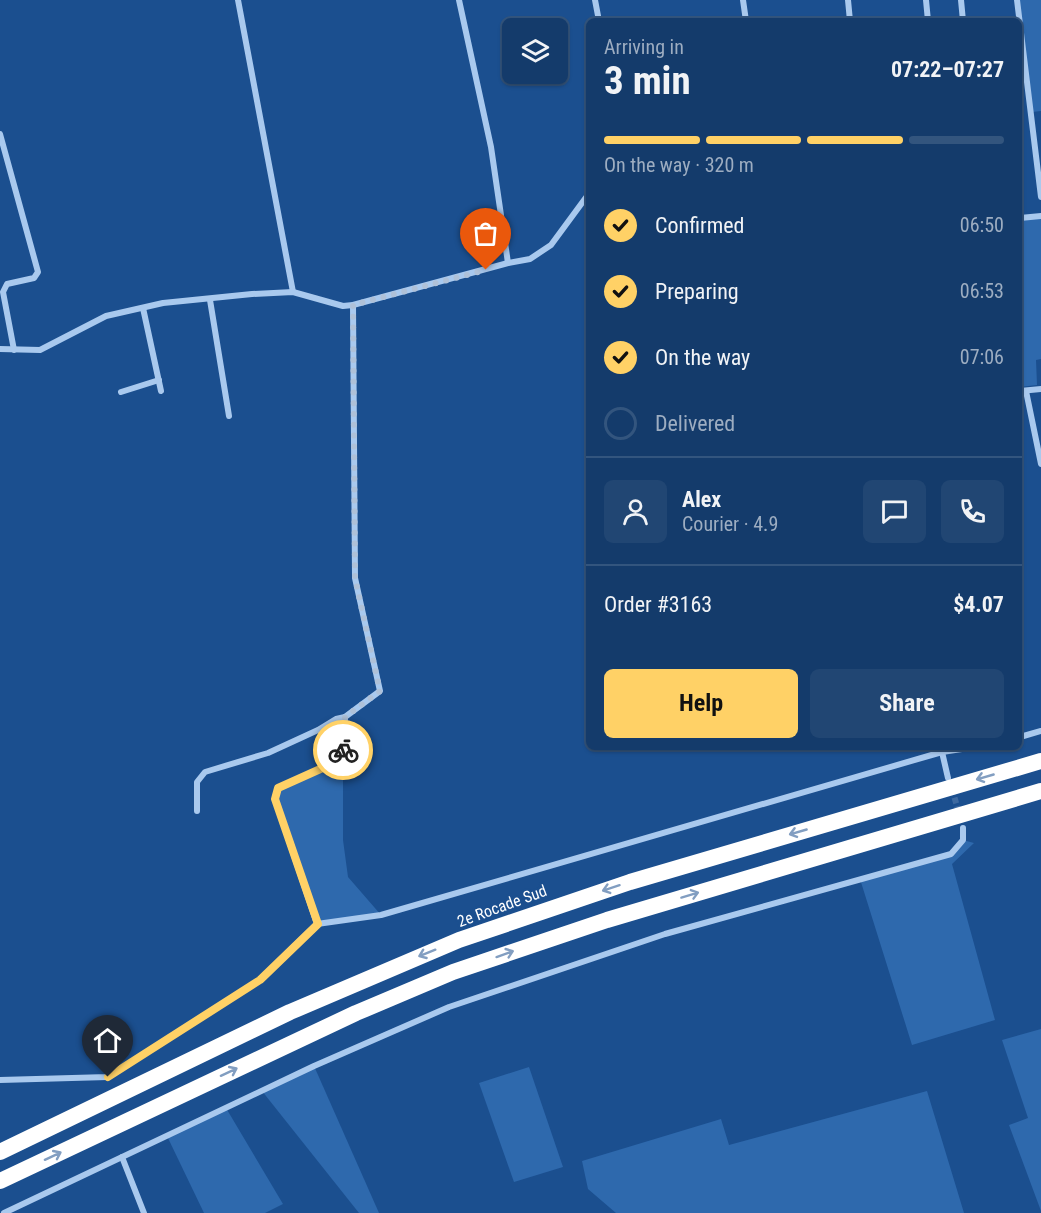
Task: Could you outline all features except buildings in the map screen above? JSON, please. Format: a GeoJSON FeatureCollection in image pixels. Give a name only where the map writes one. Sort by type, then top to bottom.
{"type":"FeatureCollection","features":[{"type":"Feature","properties":{"kind":"highway","name":"2e Rocade Sud"},"geometry":{"type":"LineString","coordinates":[[0,1152],[290,1012],[459,940],[630,882],[1041,761]]}},
{"type":"Feature","properties":{"kind":"highway"},"geometry":{"type":"LineString","coordinates":[[0,1181],[356,1013],[453,972],[617,917],[1041,791]]}},
{"type":"Feature","properties":{"kind":"street"},"geometry":{"type":"LineString","coordinates":[[237,0],[292,292]]}},
{"type":"Feature","properties":{"kind":"street"},"geometry":{"type":"LineString","coordinates":[[459,0],[491,147],[508,263]]}},
{"type":"Feature","properties":{"kind":"street"},"geometry":{"type":"LineString","coordinates":[[594,0],[599,18]]}},
{"type":"Feature","properties":{"kind":"street"},"geometry":{"type":"LineString","coordinates":[[743,0],[746,18]]}},
{"type":"Feature","properties":{"kind":"street"},"geometry":{"type":"LineString","coordinates":[[848,0],[850,18]]}},
{"type":"Feature","properties":{"kind":"street"},"geometry":{"type":"LineString","coordinates":[[926,0],[928,18]]}},
{"type":"Feature","properties":{"kind":"street"},"geometry":{"type":"LineString","coordinates":[[961,0],[963,18]]}},
{"type":"Feature","properties":{"kind":"street"},"geometry":{"type":"LineString","coordinates":[[1017,0],[1019,18]]}},
{"type":"Feature","properties":{"kind":"street"},"geometry":{"type":"LineString","coordinates":[[1022,41],[1041,197]]}},
{"type":"Feature","properties":{"kind":"street"},"geometry":{"type":"LineString","coordinates":[[0,134],[38,272],[34,278],[7,284],[3,292],[14,350]]}},
{"type":"Feature","properties":{"kind":"street"},"geometry":{"type":"LineString","coordinates":[[0,349],[40,350],[106,316],[163,303],[292,292],[343,306],[353,305],[530,259],[552,245],[586,198]]}},
{"type":"Feature","properties":{"kind":"street"},"geometry":{"type":"LineString","coordinates":[[1022,218],[1041,216]]}},
{"type":"Feature","properties":{"kind":"street"},"geometry":{"type":"LineString","coordinates":[[210,300],[229,416]]}},
{"type":"Feature","properties":{"kind":"street"},"geometry":{"type":"LineString","coordinates":[[197,811],[197,782],[205,772],[268,753],[318,730],[336,719],[345,717],[380,691],[355,578],[353,305]]}},
{"type":"Feature","properties":{"kind":"street"},"geometry":{"type":"LineString","coordinates":[[143,308],[162,391]]}},
{"type":"Feature","properties":{"kind":"street"},"geometry":{"type":"LineString","coordinates":[[121,392],[159,380]]}},
{"type":"Feature","properties":{"kind":"street"},"geometry":{"type":"LineString","coordinates":[[1041,389],[1023,391],[1041,464]]}},
{"type":"Feature","properties":{"kind":"street"},"geometry":{"type":"LineString","coordinates":[[318,924],[275,799],[278,788],[327,766],[343,754],[345,717]]}},
{"type":"Feature","properties":{"kind":"street"},"geometry":{"type":"LineString","coordinates":[[1022,736],[1041,731]]}},
{"type":"Feature","properties":{"kind":"street"},"geometry":{"type":"LineString","coordinates":[[0,1080],[108,1077],[260,980],[318,924],[381,915],[955,750]]}},
{"type":"Feature","properties":{"kind":"street"},"geometry":{"type":"LineString","coordinates":[[942,752],[948,778]]}},
{"type":"Feature","properties":{"kind":"street"},"geometry":{"type":"LineString","coordinates":[[4,1213],[314,1066],[449,1007],[665,934],[951,854],[963,840],[963,828]]}},
{"type":"Feature","properties":{"kind":"street"},"geometry":{"type":"LineString","coordinates":[[122,1157],[144,1213]]}},
{"type":"Feature","properties":{"kind":"shaded area"},"geometry":{"type":"Polygon","coordinates":[[[1017,0],[1041,0],[1041,111],[1032,112],[1022,37],[1022,18],[1019,18],[1017,0]]]}},
{"type":"Feature","properties":{"kind":"shaded area"},"geometry":{"type":"Polygon","coordinates":[[[1041,216],[1041,359],[1036,360],[1037,385],[1022,387],[1022,218],[1041,216]]]}},
{"type":"Feature","properties":{"kind":"shaded area"},"geometry":{"type":"Polygon","coordinates":[[[343,754],[343,840],[348,877],[381,915],[317,924],[275,799],[278,788],[327,766],[343,754]]]}},
{"type":"Feature","properties":{"kind":"shaded area"},"geometry":{"type":"Polygon","coordinates":[[[963,840],[974,843],[952,864],[995,1020],[912,1045],[860,879],[951,854],[963,840]]]}},
{"type":"Feature","properties":{"kind":"shaded area"},"geometry":{"type":"Polygon","coordinates":[[[1041,1029],[1041,1211],[1009,1125],[1028,1118],[1002,1040],[1041,1029]]]}},
{"type":"Feature","properties":{"kind":"shaded area"},"geometry":{"type":"Polygon","coordinates":[[[314,1066],[379,1213],[359,1213],[262,1091],[314,1066]]]}},
{"type":"Feature","properties":{"kind":"shaded area"},"geometry":{"type":"Polygon","coordinates":[[[529,1067],[563,1167],[514,1182],[479,1083],[529,1067]]]}},
{"type":"Feature","properties":{"kind":"shaded area"},"geometry":{"type":"Polygon","coordinates":[[[927,1091],[964,1213],[616,1213],[588,1189],[582,1161],[721,1119],[729,1145],[927,1091]]]}},
{"type":"Feature","properties":{"kind":"shaded area"},"geometry":{"type":"Polygon","coordinates":[[[226,1108],[283,1204],[265,1213],[204,1213],[167,1136],[226,1108]]]}},
{"type":"Feature","properties":{"kind":"tunnel"},"geometry":{"type":"LineString","coordinates":[[952,789],[959,813]]}},
{"type":"Feature","properties":{"kind":"way so far"},"geometry":{"type":"LineString","coordinates":[[343,750],[345,717],[380,691],[355,578],[353,305],[486,270]]}},
{"type":"Feature","properties":{"kind":"route"},"geometry":{"type":"LineString","coordinates":[[108,1077],[160,1046],[260,980],[318,924],[275,799],[278,788],[327,766],[343,754],[343,750]]}}]}
